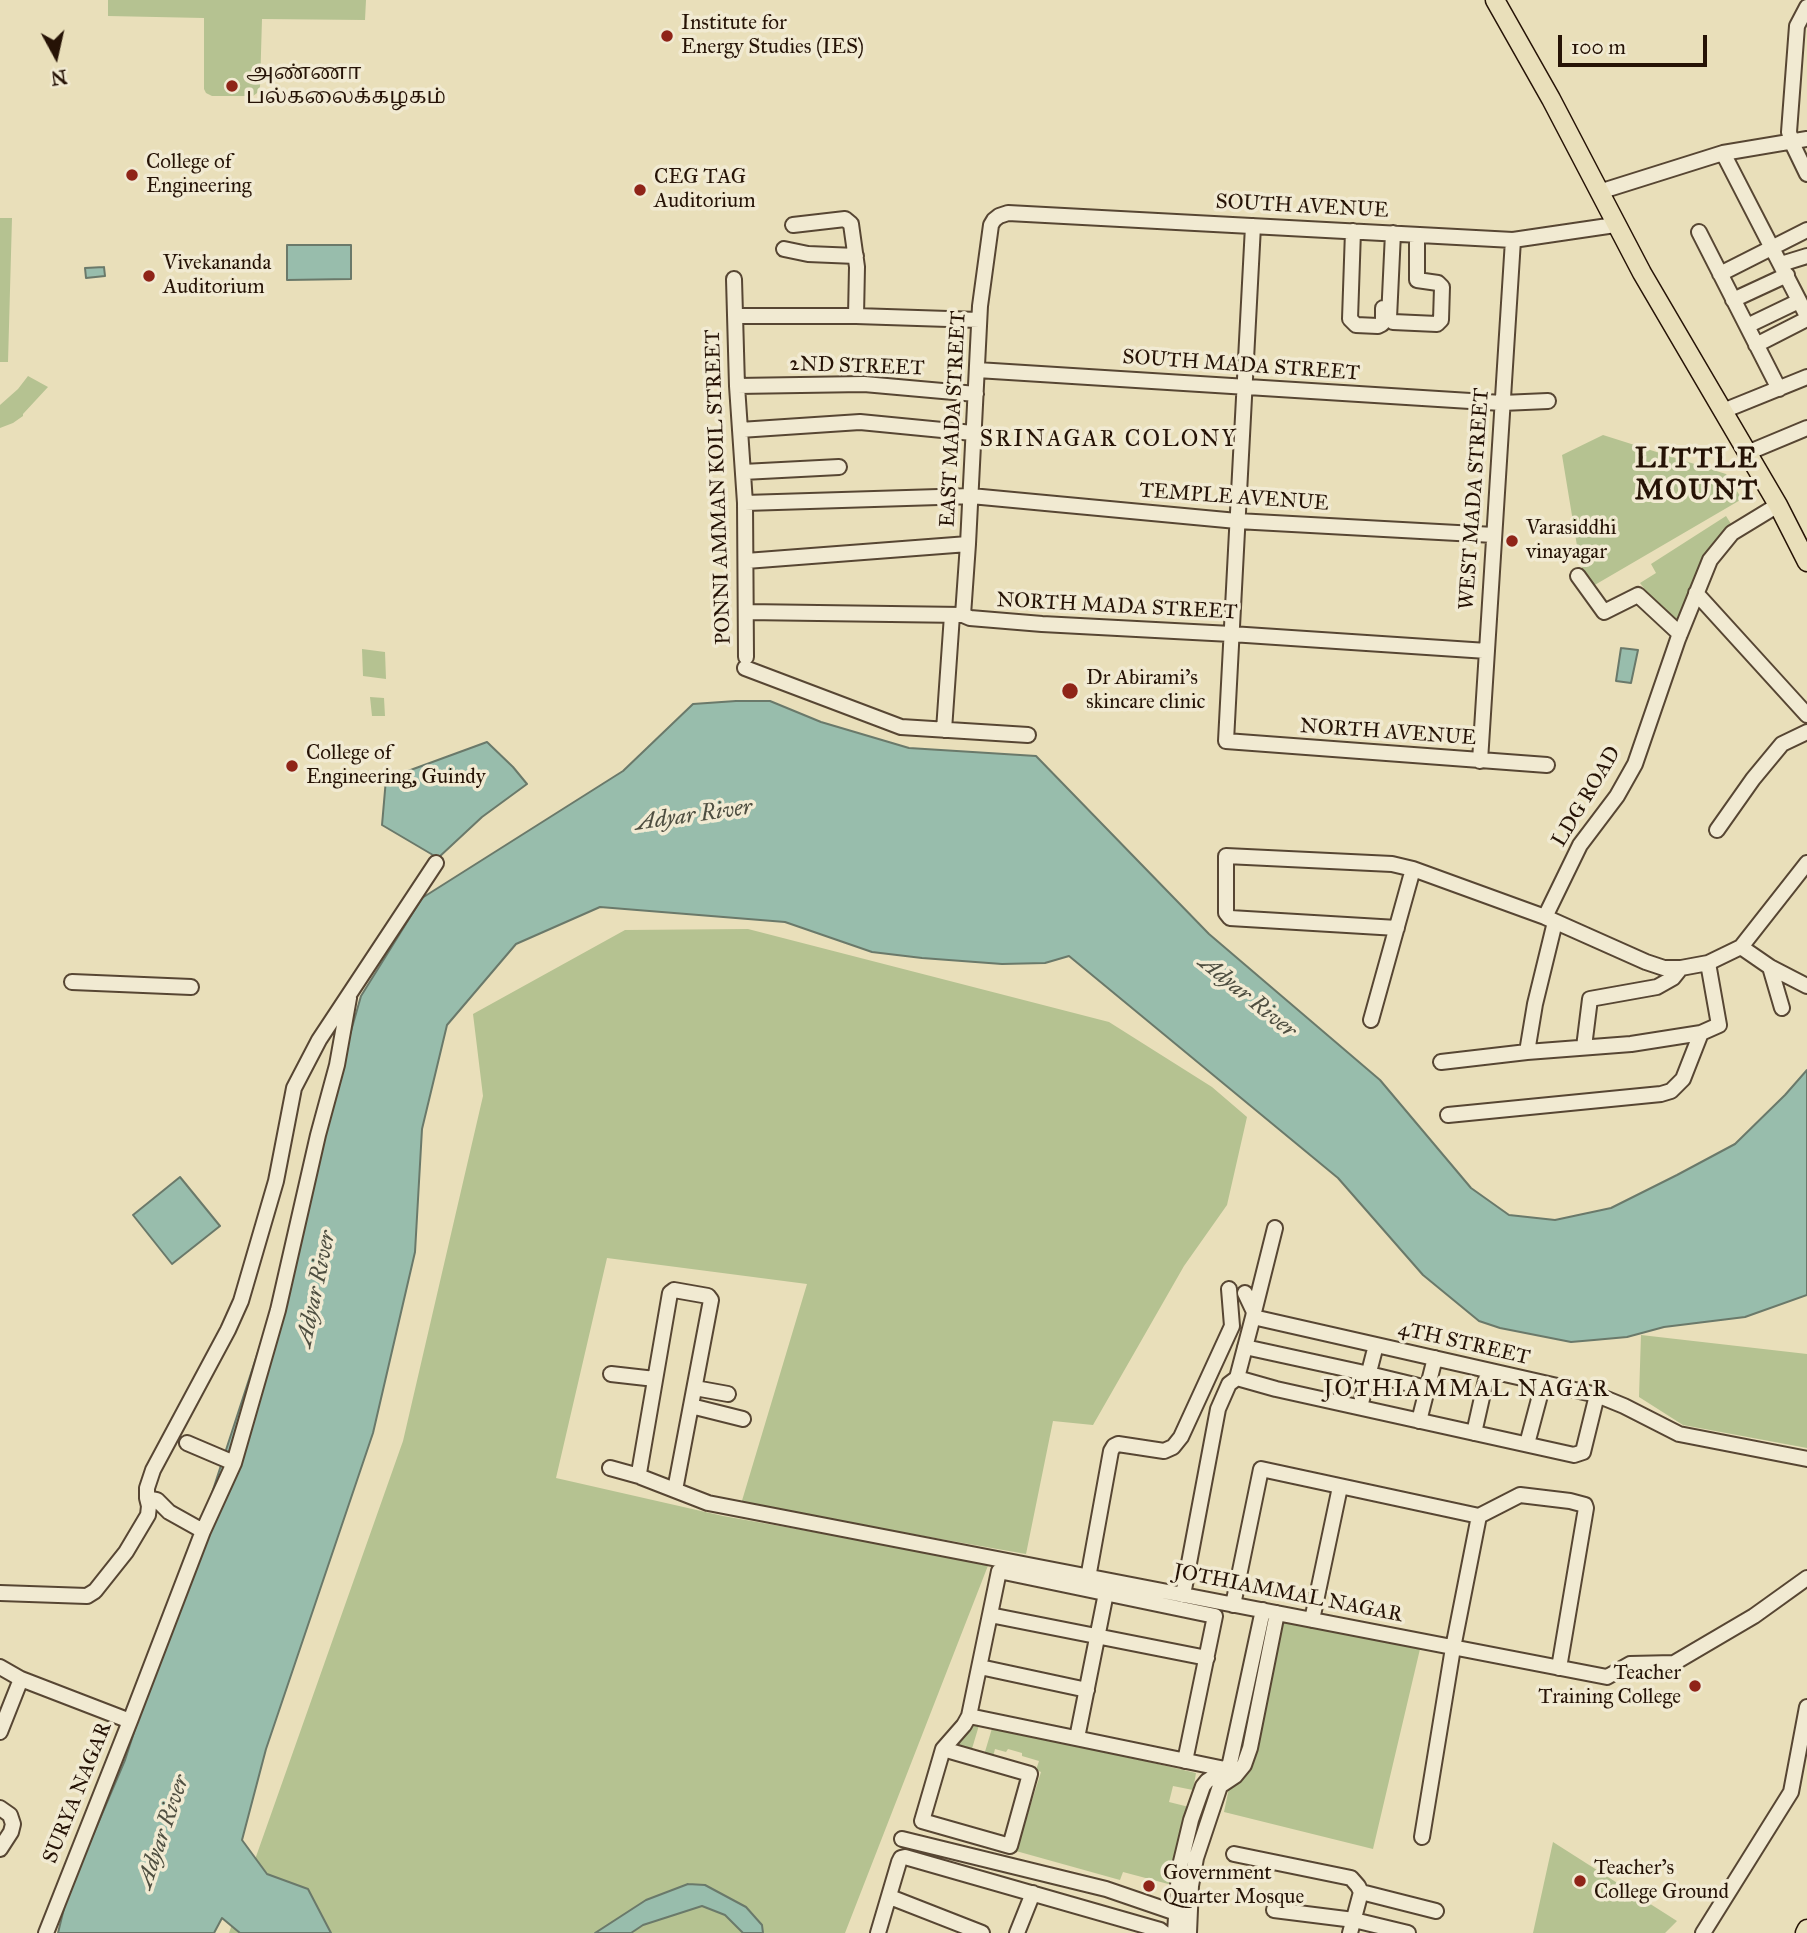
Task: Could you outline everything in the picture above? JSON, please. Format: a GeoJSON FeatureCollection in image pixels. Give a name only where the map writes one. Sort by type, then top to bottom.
{"type":"FeatureCollection","features":[{"type":"Feature","properties":{"kind":"main road"},"geometry":{"type":"LineString","coordinates":[[1495,0],[1551,99],[1615,225],[1778,505],[1807,562]]}},
{"type":"Feature","properties":{"kind":"street"},"geometry":{"type":"LineString","coordinates":[[1807,7],[1789,132],[1807,174]]}},
{"type":"Feature","properties":{"kind":"street"},"geometry":{"type":"LineString","coordinates":[[1599,192],[1723,153],[1807,139]]}},
{"type":"Feature","properties":{"kind":"street"},"geometry":{"type":"LineString","coordinates":[[1723,153],[1772,248],[1801,296],[1807,318],[1756,345]]}},
{"type":"Feature","properties":{"kind":"street","name":"SOUTH AVENUE"},"geometry":{"type":"LineString","coordinates":[[991,225],[999,216],[1008,213],[1353,231],[1417,240],[1513,240],[1615,225]]}},
{"type":"Feature","properties":{"kind":"street"},"geometry":{"type":"LineString","coordinates":[[793,225],[849,220],[858,267],[856,316]]}},
{"type":"Feature","properties":{"kind":"street","name":"EAST MADA STREET"},"geometry":{"type":"LineString","coordinates":[[944,730],[968,544],[979,320],[991,225]]}},
{"type":"Feature","properties":{"kind":"street"},"geometry":{"type":"LineString","coordinates":[[1231,634],[1253,226]]}},
{"type":"Feature","properties":{"kind":"street"},"geometry":{"type":"LineString","coordinates":[[1720,274],[1807,230]]}},
{"type":"Feature","properties":{"kind":"street"},"geometry":{"type":"LineString","coordinates":[[1353,231],[1350,319],[1356,325],[1378,326],[1383,320],[1390,237]]}},
{"type":"Feature","properties":{"kind":"street"},"geometry":{"type":"LineString","coordinates":[[1699,232],[1779,389]]}},
{"type":"Feature","properties":{"kind":"street"},"geometry":{"type":"LineString","coordinates":[[1390,237],[1389,318],[1391,321],[1437,324],[1441,320],[1442,287],[1438,283],[1417,280],[1417,240]]}},
{"type":"Feature","properties":{"kind":"street","name":"WEST MADA STREET"},"geometry":{"type":"LineString","coordinates":[[1480,761],[1513,240]]}},
{"type":"Feature","properties":{"kind":"street"},"geometry":{"type":"LineString","coordinates":[[784,249],[808,254],[856,256]]}},
{"type":"Feature","properties":{"kind":"street"},"geometry":{"type":"LineString","coordinates":[[1733,300],[1807,256]]}},
{"type":"Feature","properties":{"kind":"street","name":"PONNI AMMAN KOIL STREET"},"geometry":{"type":"LineString","coordinates":[[734,279],[737,386],[745,503],[745,662],[901,727],[1028,734]]}},
{"type":"Feature","properties":{"kind":"street"},"geometry":{"type":"LineString","coordinates":[[1747,326],[1801,296]]}},
{"type":"Feature","properties":{"kind":"street"},"geometry":{"type":"LineString","coordinates":[[735,316],[979,320]]}},
{"type":"Feature","properties":{"kind":"street","name":"SOUTH MADA STREET"},"geometry":{"type":"LineString","coordinates":[[977,370],[1502,403],[1548,401]]}},
{"type":"Feature","properties":{"kind":"street"},"geometry":{"type":"LineString","coordinates":[[1723,411],[1807,377]]}},
{"type":"Feature","properties":{"kind":"street","name":"2ND STREET"},"geometry":{"type":"LineString","coordinates":[[737,386],[864,384],[976,394]]}},
{"type":"Feature","properties":{"kind":"street"},"geometry":{"type":"LineString","coordinates":[[740,430],[860,422],[973,433]]}},
{"type":"Feature","properties":{"kind":"street"},"geometry":{"type":"LineString","coordinates":[[1747,453],[1807,428]]}},
{"type":"Feature","properties":{"kind":"street"},"geometry":{"type":"LineString","coordinates":[[743,472],[839,467]]}},
{"type":"Feature","properties":{"kind":"street","name":"TEMPLE AVENUE"},"geometry":{"type":"LineString","coordinates":[[745,503],[971,496],[1237,521],[1494,535]]}},
{"type":"Feature","properties":{"kind":"street","name":"LDG ROAD"},"geometry":{"type":"LineString","coordinates":[[1527,1052],[1550,920],[1580,845],[1617,796],[1635,764],[1680,634],[1710,560],[1732,533],[1778,505]]}},
{"type":"Feature","properties":{"kind":"street"},"geometry":{"type":"LineString","coordinates":[[746,561],[968,544]]}},
{"type":"Feature","properties":{"kind":"street"},"geometry":{"type":"LineString","coordinates":[[1578,576],[1604,612],[1638,595],[1680,634]]}},
{"type":"Feature","properties":{"kind":"street"},"geometry":{"type":"LineString","coordinates":[[1696,593],[1807,715]]}},
{"type":"Feature","properties":{"kind":"street","name":"NORTH MADA STREET"},"geometry":{"type":"LineString","coordinates":[[746,612],[958,615],[1042,624],[1487,651]]}},
{"type":"Feature","properties":{"kind":"street","name":"NORTH AVENUE"},"geometry":{"type":"LineString","coordinates":[[1231,634],[1226,741],[1547,765]]}},
{"type":"Feature","properties":{"kind":"street"},"geometry":{"type":"LineString","coordinates":[[1717,830],[1782,744],[1807,732]]}},
{"type":"Feature","properties":{"kind":"street"},"geometry":{"type":"LineString","coordinates":[[1397,928],[1230,918],[1226,913],[1226,856],[1392,864],[1413,869],[1550,920],[1664,968],[1708,963],[1741,947],[1807,863]]}},
{"type":"Feature","properties":{"kind":"street"},"geometry":{"type":"LineString","coordinates":[[0,1593],[82,1597],[94,1591],[126,1552],[148,1515],[147,1488],[153,1470],[241,1301],[276,1181],[293,1088],[319,1040],[436,863]]}},
{"type":"Feature","properties":{"kind":"street"},"geometry":{"type":"LineString","coordinates":[[1371,1020],[1413,869]]}},
{"type":"Feature","properties":{"kind":"street"},"geometry":{"type":"LineString","coordinates":[[1741,947],[1770,967],[1804,979]]}},
{"type":"Feature","properties":{"kind":"street"},"geometry":{"type":"LineString","coordinates":[[1441,1062],[1631,1044],[1701,1033],[1719,1025],[1708,963]]}},
{"type":"Feature","properties":{"kind":"street"},"geometry":{"type":"LineString","coordinates":[[1770,967],[1782,1008]]}},
{"type":"Feature","properties":{"kind":"street"},"geometry":{"type":"LineString","coordinates":[[1584,1047],[1590,999],[1657,987],[1673,978],[1681,968]]}},
{"type":"Feature","properties":{"kind":"street"},"geometry":{"type":"LineString","coordinates":[[72,982],[191,987]]}},
{"type":"Feature","properties":{"kind":"street"},"geometry":{"type":"LineString","coordinates":[[130,1721],[203,1531],[234,1463],[278,1310],[337,1065],[350,992]]}},
{"type":"Feature","properties":{"kind":"street"},"geometry":{"type":"LineString","coordinates":[[1448,1115],[1671,1091],[1683,1079],[1701,1033]]}},
{"type":"Feature","properties":{"kind":"street"},"geometry":{"type":"LineString","coordinates":[[1183,1595],[1218,1409],[1229,1384],[1237,1378],[1275,1228]]}},
{"type":"Feature","properties":{"kind":"street"},"geometry":{"type":"LineString","coordinates":[[1088,1578],[1111,1451],[1118,1444],[1164,1451],[1173,1447],[1181,1437],[1231,1326],[1229,1289]]}},
{"type":"Feature","properties":{"kind":"street"},"geometry":{"type":"LineString","coordinates":[[639,1476],[671,1290],[708,1296],[711,1302],[675,1490]]}},
{"type":"Feature","properties":{"kind":"street"},"geometry":{"type":"LineString","coordinates":[[1245,1293],[1254,1315]]}},
{"type":"Feature","properties":{"kind":"street","name":"4TH STREET"},"geometry":{"type":"LineString","coordinates":[[1254,1315],[1597,1395],[1679,1434],[1807,1459]]}},
{"type":"Feature","properties":{"kind":"street"},"geometry":{"type":"LineString","coordinates":[[1360,1407],[1376,1345]]}},
{"type":"Feature","properties":{"kind":"street"},"geometry":{"type":"LineString","coordinates":[[1245,1347],[1427,1388]]}},
{"type":"Feature","properties":{"kind":"street"},"geometry":{"type":"LineString","coordinates":[[1419,1421],[1435,1358]]}},
{"type":"Feature","properties":{"kind":"street"},"geometry":{"type":"LineString","coordinates":[[1474,1433],[1488,1371]]}},
{"type":"Feature","properties":{"kind":"street"},"geometry":{"type":"LineString","coordinates":[[611,1374],[655,1379]]}},
{"type":"Feature","properties":{"kind":"street"},"geometry":{"type":"LineString","coordinates":[[1237,1378],[1574,1455],[1581,1454],[1584,1449],[1597,1395]]}},
{"type":"Feature","properties":{"kind":"street"},"geometry":{"type":"LineString","coordinates":[[1527,1444],[1543,1384]]}},
{"type":"Feature","properties":{"kind":"street"},"geometry":{"type":"LineString","coordinates":[[695,1388],[729,1394]]}},
{"type":"Feature","properties":{"kind":"street"},"geometry":{"type":"LineString","coordinates":[[691,1406],[743,1419]]}},
{"type":"Feature","properties":{"kind":"street"},"geometry":{"type":"LineString","coordinates":[[187,1443],[234,1463]]}},
{"type":"Feature","properties":{"kind":"street","name":"JOTHIAMMAL NAGAR"},"geometry":{"type":"LineString","coordinates":[[610,1468],[639,1476],[708,1503],[737,1510],[1607,1677],[1630,1664],[1674,1663],[1754,1616],[1807,1578]]}},
{"type":"Feature","properties":{"kind":"street"},"geometry":{"type":"LineString","coordinates":[[1233,1605],[1261,1469],[1479,1516],[1520,1495],[1586,1505],[1559,1668]]}},
{"type":"Feature","properties":{"kind":"street"},"geometry":{"type":"LineString","coordinates":[[1312,1620],[1340,1487]]}},
{"type":"Feature","properties":{"kind":"street"},"geometry":{"type":"LineString","coordinates":[[147,1499],[157,1500],[169,1512],[203,1531]]}},
{"type":"Feature","properties":{"kind":"street"},"geometry":{"type":"LineString","coordinates":[[1422,1837],[1453,1648],[1479,1516]]}},
{"type":"Feature","properties":{"kind":"street"},"geometry":{"type":"LineString","coordinates":[[943,1749],[1030,1774],[1010,1846],[922,1821],[943,1749],[969,1716],[999,1571],[1215,1616],[1185,1761]]}},
{"type":"Feature","properties":{"kind":"street"},"geometry":{"type":"LineString","coordinates":[[1077,1738],[1106,1593]]}},
{"type":"Feature","properties":{"kind":"street"},"geometry":{"type":"LineString","coordinates":[[1192,1930],[1191,1886],[1214,1784],[1232,1754],[1270,1612]]}},
{"type":"Feature","properties":{"kind":"street"},"geometry":{"type":"LineString","coordinates":[[1175,1933],[1179,1870],[1191,1820],[1203,1786],[1235,1776],[1244,1765],[1250,1748],[1270,1612]]}},
{"type":"Feature","properties":{"kind":"street"},"geometry":{"type":"LineString","coordinates":[[990,1615],[1207,1658]]}},
{"type":"Feature","properties":{"kind":"street","name":"SURYA NAGAR"},"geometry":{"type":"LineString","coordinates":[[0,1667],[21,1679],[130,1721],[46,1933]]}},
{"type":"Feature","properties":{"kind":"street"},"geometry":{"type":"LineString","coordinates":[[979,1667],[1087,1690]]}},
{"type":"Feature","properties":{"kind":"street"},"geometry":{"type":"LineString","coordinates":[[0,1732],[21,1679]]}},
{"type":"Feature","properties":{"kind":"street"},"geometry":{"type":"LineString","coordinates":[[1703,1933],[1791,1793],[1807,1707]]}},
{"type":"Feature","properties":{"kind":"street"},"geometry":{"type":"LineString","coordinates":[[969,1716],[1225,1769]]}},
{"type":"Feature","properties":{"kind":"street"},"geometry":{"type":"LineString","coordinates":[[0,1808],[10,1815],[13,1824],[0,1849]]}},
{"type":"Feature","properties":{"kind":"street"},"geometry":{"type":"LineString","coordinates":[[902,1839],[1106,1889],[1177,1913],[1192,1930]]}},
{"type":"Feature","properties":{"kind":"street"},"geometry":{"type":"LineString","coordinates":[[1234,1854],[1350,1878],[1361,1892],[1352,1927]]}},
{"type":"Feature","properties":{"kind":"street"},"geometry":{"type":"LineString","coordinates":[[878,1933],[899,1862],[905,1857],[1164,1933]]}},
{"type":"Feature","properties":{"kind":"street"},"geometry":{"type":"LineString","coordinates":[[1361,1892],[1436,1912]]}},
{"type":"Feature","properties":{"kind":"street"},"geometry":{"type":"LineString","coordinates":[[1017,1933],[1033,1894]]}},
{"type":"Feature","properties":{"kind":"street"},"geometry":{"type":"LineString","coordinates":[[890,1897],[982,1933]]}},
{"type":"Feature","properties":{"kind":"street"},"geometry":{"type":"LineString","coordinates":[[1274,1910],[1352,1927],[1408,1933]]}},
{"type":"Feature","properties":{"kind":"shaded area"},"geometry":{"type":"Polygon","coordinates":[[[108,0],[366,0],[365,20],[262,19],[260,87],[257,93],[253,96],[212,96],[204,89],[204,18],[108,16],[108,0]]]}},
{"type":"Feature","properties":{"kind":"shaded area"},"geometry":{"type":"Polygon","coordinates":[[[0,218],[12,218],[8,362],[0,362],[0,218]]]}},
{"type":"Feature","properties":{"kind":"shaded area"},"geometry":{"type":"Polygon","coordinates":[[[28,376],[48,387],[23,416],[0,428],[0,405],[28,376]]]}},
{"type":"Feature","properties":{"kind":"shaded area"},"geometry":{"type":"Polygon","coordinates":[[[1603,435],[1726,474],[1742,499],[1593,586],[1580,564],[1562,455],[1603,435]]]}},
{"type":"Feature","properties":{"kind":"shaded area"},"geometry":{"type":"Polygon","coordinates":[[[1726,516],[1733,527],[1679,627],[1645,593],[1640,583],[1656,573],[1651,564],[1726,516]]]}},
{"type":"Feature","properties":{"kind":"shaded area"},"geometry":{"type":"Polygon","coordinates":[[[362,649],[385,652],[386,679],[363,676],[362,649]]]}},
{"type":"Feature","properties":{"kind":"shaded area"},"geometry":{"type":"Polygon","coordinates":[[[370,697],[384,698],[385,716],[372,716],[370,697]]]}},
{"type":"Feature","properties":{"kind":"shaded area"},"geometry":{"type":"Polygon","coordinates":[[[748,929],[1109,1022],[1212,1087],[1247,1117],[1227,1205],[1184,1266],[1093,1425],[1053,1421],[1026,1554],[741,1504],[807,1284],[607,1258],[556,1478],[723,1516],[989,1563],[845,1933],[229,1933],[403,1441],[483,1096],[473,1014],[625,930],[748,929]]]}},
{"type":"Feature","properties":{"kind":"shaded area"},"geometry":{"type":"Polygon","coordinates":[[[1641,1335],[1807,1354],[1807,1448],[1683,1425],[1639,1397],[1641,1335]]]}},
{"type":"Feature","properties":{"kind":"shaded area"},"geometry":{"type":"Polygon","coordinates":[[[1265,1615],[1420,1649],[1373,1849],[1224,1812],[1265,1615]]]}},
{"type":"Feature","properties":{"kind":"shaded area"},"geometry":{"type":"Polygon","coordinates":[[[980,1722],[971,1752],[957,1748],[958,1740],[965,1731],[974,1723],[980,1722]]]}},
{"type":"Feature","properties":{"kind":"shaded area"},"geometry":{"type":"Polygon","coordinates":[[[993,1725],[1196,1773],[1193,1790],[1173,1786],[1169,1802],[1189,1807],[1172,1885],[1123,1872],[1120,1880],[1016,1851],[1041,1772],[1036,1770],[1039,1761],[1008,1749],[1006,1752],[995,1749],[993,1757],[984,1755],[993,1725]]]}},
{"type":"Feature","properties":{"kind":"shaded area","name":"Teacher's College Ground"},"geometry":{"type":"Polygon","coordinates":[[[1553,1842],[1677,1921],[1665,1933],[1533,1933],[1553,1842]]]}},
{"type":"Feature","properties":{"kind":"water"},"geometry":{"type":"Polygon","coordinates":[[[287,245],[351,245],[351,279],[287,280],[287,245]]]}},
{"type":"Feature","properties":{"kind":"water"},"geometry":{"type":"Polygon","coordinates":[[[104,267],[105,276],[86,278],[85,268],[104,267]]]}},
{"type":"Feature","properties":{"kind":"water"},"geometry":{"type":"Polygon","coordinates":[[[1621,648],[1638,650],[1631,683],[1616,681],[1621,648]]]}},
{"type":"Feature","properties":{"kind":"water","name":"Adyar River"},"geometry":{"type":"Polygon","coordinates":[[[770,701],[821,722],[909,748],[1036,756],[1209,934],[1380,1080],[1471,1188],[1509,1215],[1555,1220],[1611,1208],[1735,1144],[1807,1070],[1807,1295],[1745,1317],[1664,1327],[1627,1337],[1571,1342],[1500,1328],[1479,1321],[1423,1275],[1338,1178],[1069,956],[1045,963],[1002,964],[922,958],[872,952],[785,922],[600,907],[516,944],[447,1025],[422,1129],[415,1252],[373,1433],[266,1749],[242,1840],[267,1874],[308,1889],[331,1933],[240,1933],[222,1918],[214,1933],[58,1933],[67,1896],[125,1760],[269,1318],[361,996],[422,898],[623,771],[693,704],[770,701]]]}},
{"type":"Feature","properties":{"kind":"water"},"geometry":{"type":"Polygon","coordinates":[[[487,742],[527,784],[482,817],[438,858],[382,825],[386,779],[487,742]]]}},
{"type":"Feature","properties":{"kind":"water"},"geometry":{"type":"Polygon","coordinates":[[[180,1177],[220,1226],[172,1264],[133,1215],[180,1177]]]}},
{"type":"Feature","properties":{"kind":"water"},"geometry":{"type":"Polygon","coordinates":[[[688,1884],[705,1885],[746,1907],[762,1925],[763,1933],[743,1933],[725,1915],[702,1906],[643,1925],[631,1933],[595,1933],[646,1900],[688,1884]]]}},
{"type":"Feature","properties":{"kind":"place","name":"Institute for Energy Studies (IES)"},"geometry":{"type":"Point","coordinates":[667,36]}},
{"type":"Feature","properties":{"kind":"place","name":"அண்ணா பல்கலைக்கழகம்"},"geometry":{"type":"Point","coordinates":[232,86]}},
{"type":"Feature","properties":{"kind":"place","name":"College of Engineering"},"geometry":{"type":"Point","coordinates":[132,175]}},
{"type":"Feature","properties":{"kind":"place","name":"CEG TAG Auditorium"},"geometry":{"type":"Point","coordinates":[640,190]}},
{"type":"Feature","properties":{"kind":"place","name":"Vivekananda Auditorium"},"geometry":{"type":"Point","coordinates":[149,276]}},
{"type":"Feature","properties":{"kind":"place","name":"Varasiddhi vinayagar"},"geometry":{"type":"Point","coordinates":[1512,541]}},
{"type":"Feature","properties":{"kind":"place","name":"Dr Abirami's skincare clinic"},"geometry":{"type":"Point","coordinates":[1070,691]}},
{"type":"Feature","properties":{"kind":"place","name":"College of Engineering, Guindy"},"geometry":{"type":"Point","coordinates":[292,766]}},
{"type":"Feature","properties":{"kind":"place","name":"Teacher Training College"},"geometry":{"type":"Point","coordinates":[1695,1686]}},
{"type":"Feature","properties":{"kind":"place","name":"Teacher's College Ground"},"geometry":{"type":"Point","coordinates":[1580,1881]}},
{"type":"Feature","properties":{"kind":"place","name":"Government Quarter Mosque"},"geometry":{"type":"Point","coordinates":[1149,1886]}},
{"type":"Feature","properties":{"kind":"district","name":"SRINAGAR COLONY"},"geometry":{"type":"Point","coordinates":[1109,440]}},
{"type":"Feature","properties":{"kind":"district","name":"LITTLE MOUNT"},"geometry":{"type":"Point","coordinates":[1697,476]}},
{"type":"Feature","properties":{"kind":"district","name":"JOTHIAMMAL NAGAR"},"geometry":{"type":"Point","coordinates":[1467,1390]}}]}
